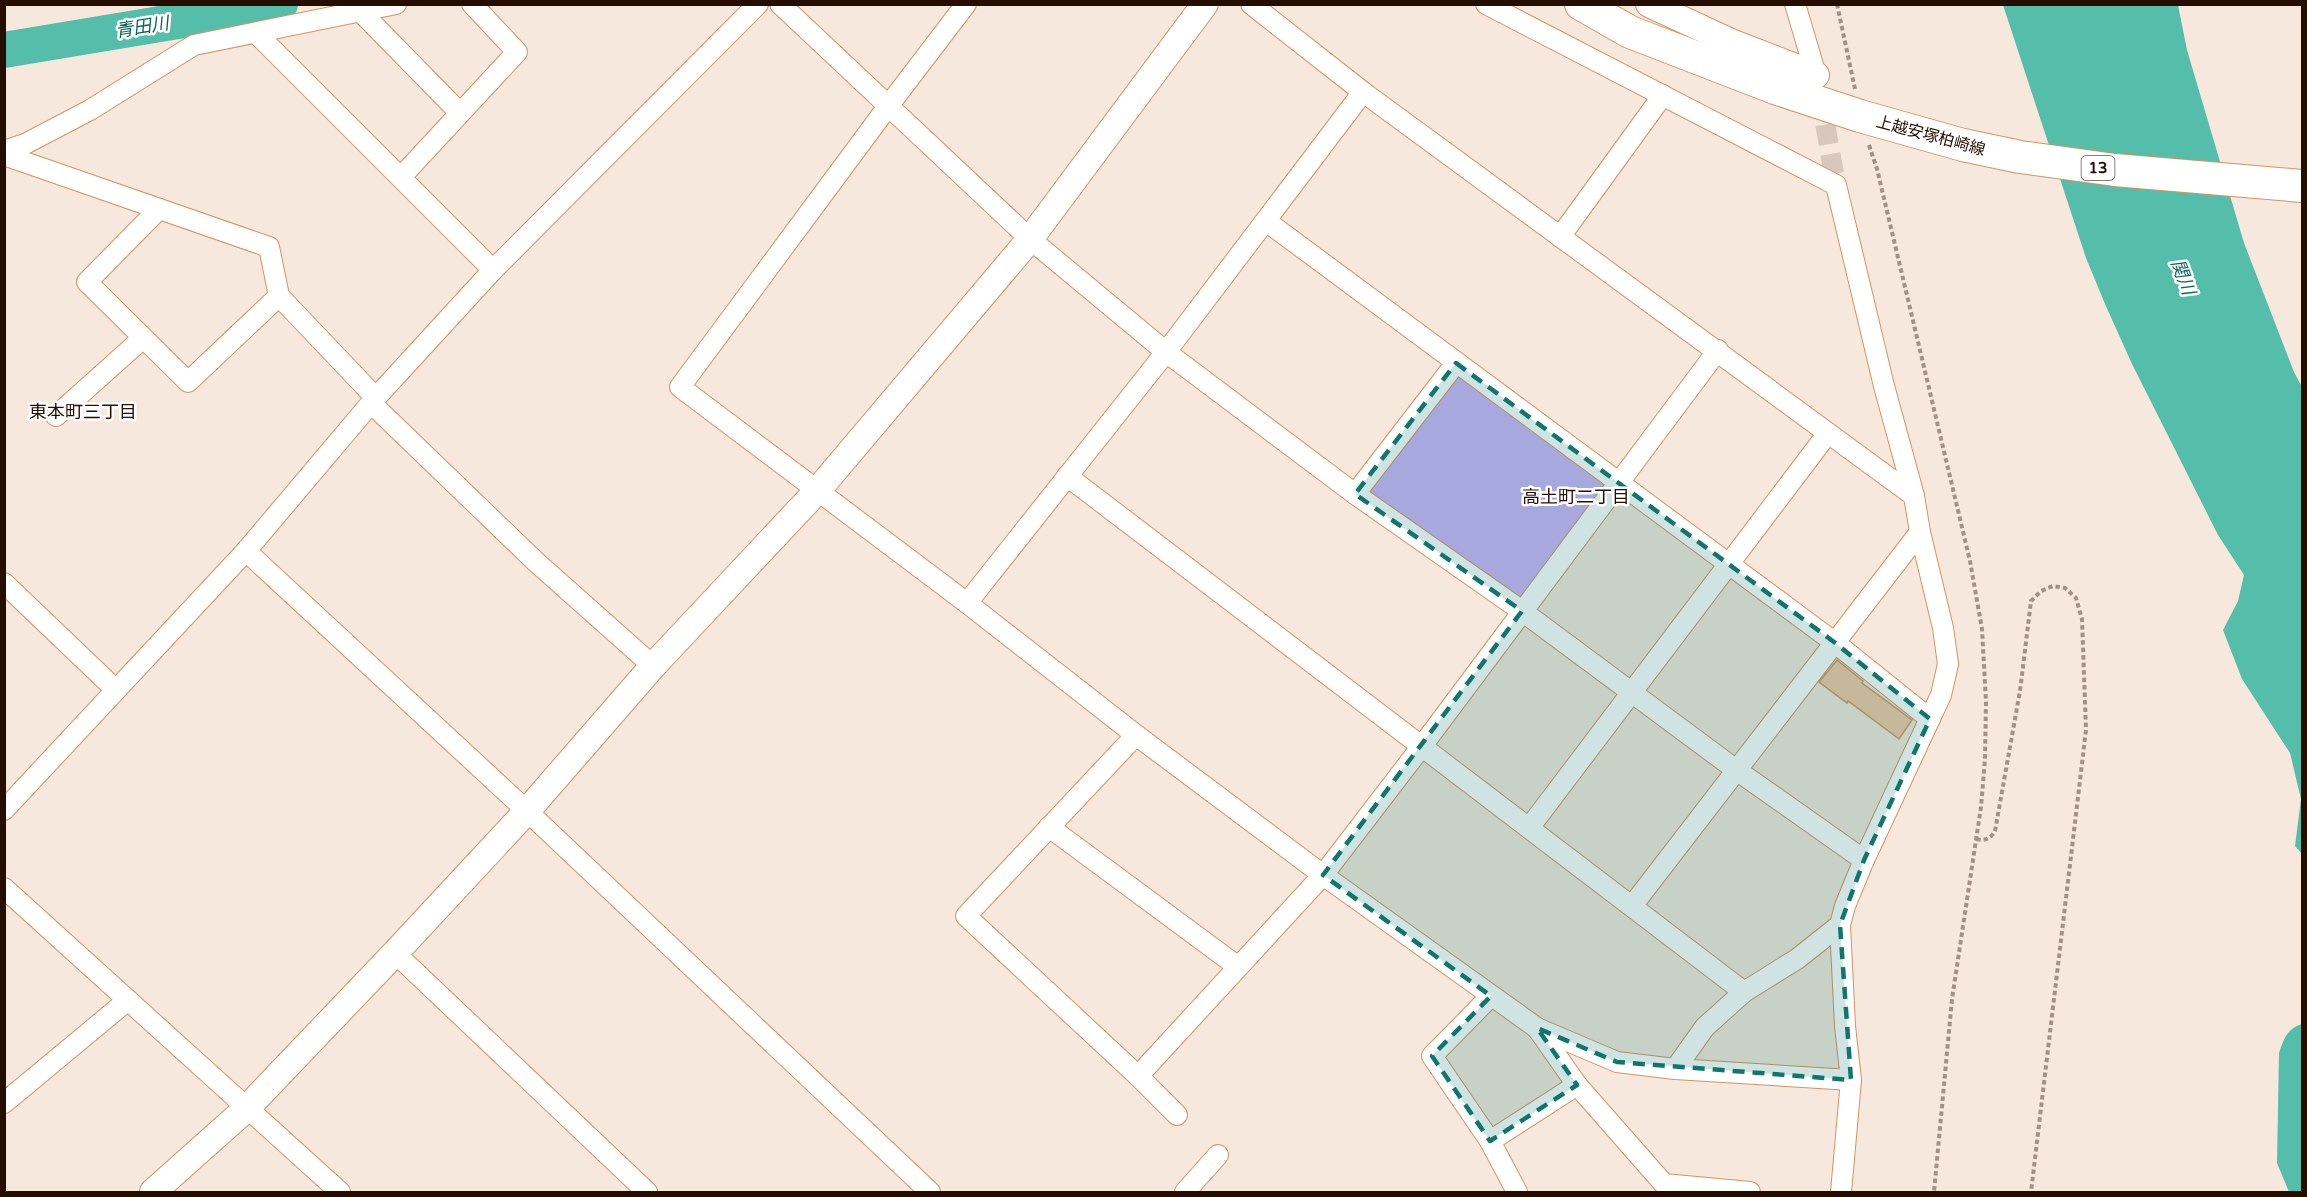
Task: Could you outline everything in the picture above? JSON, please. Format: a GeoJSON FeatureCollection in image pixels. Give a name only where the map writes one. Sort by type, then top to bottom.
{"type":"FeatureCollection","features":[{"type":"Feature","properties":{"kind":"main road","name":"上越安塚柏崎線"},"geometry":{"type":"LineString","coordinates":[[1581,4],[1630,32],[1775,88],[1860,116],[1963,145],[2020,157],[2180,177],[2302,186]]}},
{"type":"Feature","properties":{"kind":"street"},"geometry":{"type":"LineString","coordinates":[[4,153],[90,110],[194,45],[396,4]]}},
{"type":"Feature","properties":{"kind":"street"},"geometry":{"type":"LineString","coordinates":[[401,177],[517,52],[472,4]]}},
{"type":"Feature","properties":{"kind":"street"},"geometry":{"type":"LineString","coordinates":[[4,810],[246,551],[374,401],[493,270],[758,4]]}},
{"type":"Feature","properties":{"kind":"street"},"geometry":{"type":"LineString","coordinates":[[780,4],[1030,239],[1166,352],[1355,494],[1522,611],[1735,769],[1864,860]]}},
{"type":"Feature","properties":{"kind":"street"},"geometry":{"type":"LineString","coordinates":[[966,4],[680,387],[1323,875],[1537,1028],[1617,1062],[1675,1069],[1851,1080]]}},
{"type":"Feature","properties":{"kind":"street"},"geometry":{"type":"LineString","coordinates":[[153,1192],[175,1183],[395,953],[527,811],[653,666],[818,490],[1030,239],[1205,4]]}},
{"type":"Feature","properties":{"kind":"street"},"geometry":{"type":"LineString","coordinates":[[1251,4],[1363,93],[1718,350],[1914,496]]}},
{"type":"Feature","properties":{"kind":"street"},"geometry":{"type":"LineString","coordinates":[[1486,4],[1836,185],[1884,386],[1914,496],[1920,532],[1943,628],[1948,664],[1941,695],[1864,860],[1845,906],[1840,926],[1845,1026],[1851,1080],[1841,1192]]}},
{"type":"Feature","properties":{"kind":"street"},"geometry":{"type":"LineString","coordinates":[[1649,4],[1731,42],[1816,75]]}},
{"type":"Feature","properties":{"kind":"street"},"geometry":{"type":"LineString","coordinates":[[1796,4],[1816,75]]}},
{"type":"Feature","properties":{"kind":"street"},"geometry":{"type":"LineString","coordinates":[[361,12],[460,113]]}},
{"type":"Feature","properties":{"kind":"street"},"geometry":{"type":"LineString","coordinates":[[257,34],[493,270]]}},
{"type":"Feature","properties":{"kind":"street"},"geometry":{"type":"LineString","coordinates":[[967,603],[1166,352],[1363,93]]}},
{"type":"Feature","properties":{"kind":"street"},"geometry":{"type":"LineString","coordinates":[[1560,237],[1663,95]]}},
{"type":"Feature","properties":{"kind":"street"},"geometry":{"type":"LineString","coordinates":[[4,153],[269,247],[279,296],[374,401],[535,561],[653,666]]}},
{"type":"Feature","properties":{"kind":"street"},"geometry":{"type":"LineString","coordinates":[[159,209],[87,282],[188,382],[279,296]]}},
{"type":"Feature","properties":{"kind":"street"},"geometry":{"type":"LineString","coordinates":[[1266,221],[1834,642],[1930,718]]}},
{"type":"Feature","properties":{"kind":"street"},"geometry":{"type":"LineString","coordinates":[[56,416],[143,338]]}},
{"type":"Feature","properties":{"kind":"street"},"geometry":{"type":"LineString","coordinates":[[1138,1077],[1237,966],[1323,875],[1718,350]]}},
{"type":"Feature","properties":{"kind":"street"},"geometry":{"type":"LineString","coordinates":[[1355,494],[1456,363]]}},
{"type":"Feature","properties":{"kind":"street"},"geometry":{"type":"LineString","coordinates":[[1529,828],[1828,433]]}},
{"type":"Feature","properties":{"kind":"street"},"geometry":{"type":"LineString","coordinates":[[1067,476],[1744,992]]}},
{"type":"Feature","properties":{"kind":"street"},"geometry":{"type":"LineString","coordinates":[[1632,906],[1735,769],[1920,532]]}},
{"type":"Feature","properties":{"kind":"street"},"geometry":{"type":"LineString","coordinates":[[246,551],[527,811],[930,1192]]}},
{"type":"Feature","properties":{"kind":"street"},"geometry":{"type":"LineString","coordinates":[[4,584],[116,690]]}},
{"type":"Feature","properties":{"kind":"street"},"geometry":{"type":"LineString","coordinates":[[1136,735],[966,916],[1177,1115]]}},
{"type":"Feature","properties":{"kind":"street"},"geometry":{"type":"LineString","coordinates":[[1049,827],[1237,966]]}},
{"type":"Feature","properties":{"kind":"street"},"geometry":{"type":"LineString","coordinates":[[4,888],[340,1192]]}},
{"type":"Feature","properties":{"kind":"street"},"geometry":{"type":"LineString","coordinates":[[1675,1069],[1705,1027],[1744,992],[1797,959],[1840,926]]}},
{"type":"Feature","properties":{"kind":"street"},"geometry":{"type":"LineString","coordinates":[[395,953],[647,1192]]}},
{"type":"Feature","properties":{"kind":"street"},"geometry":{"type":"LineString","coordinates":[[1491,996],[1432,1056],[1490,1141],[1518,1192]]}},
{"type":"Feature","properties":{"kind":"street"},"geometry":{"type":"LineString","coordinates":[[4,1103],[128,1000]]}},
{"type":"Feature","properties":{"kind":"street"},"geometry":{"type":"LineString","coordinates":[[1537,1028],[1577,1085],[1662,1188],[1750,1192]]}},
{"type":"Feature","properties":{"kind":"street"},"geometry":{"type":"LineString","coordinates":[[1490,1141],[1577,1085]]}},
{"type":"Feature","properties":{"kind":"street"},"geometry":{"type":"LineString","coordinates":[[1185,1192],[1218,1155]]}},
{"type":"Feature","properties":{"kind":"path"},"geometry":{"type":"LineString","coordinates":[[1837,4],[1860,116]]}},
{"type":"Feature","properties":{"kind":"path"},"geometry":{"type":"LineString","coordinates":[[1976,839],[1985,841],[1995,831],[2020,691],[2031,601],[2041,591],[2053,586],[2065,588],[2076,598],[2082,620],[2086,730],[2031,1192]]}},
{"type":"Feature","properties":{"kind":"highlighted area"},"geometry":{"type":"Polygon","coordinates":[[[1456,363],[1834,642],[1930,719],[1864,860],[1840,925],[1851,1080],[1617,1062],[1537,1028],[1577,1085],[1490,1141],[1432,1056],[1491,996],[1323,875],[1522,611],[1355,494],[1456,363]]]}},
{"type":"Feature","properties":{"kind":"shaded area"},"geometry":{"type":"Polygon","coordinates":[[[1457,376],[1605,486],[1517,606],[1368,492],[1457,376]]]}},
{"type":"Feature","properties":{"kind":"water","name":"関川"},"geometry":{"type":"Polygon","coordinates":[[[2003,5],[2178,5],[2187,50],[2244,243],[2294,372],[2302,387],[2302,854],[2295,846],[2301,799],[2290,753],[2242,679],[2223,630],[2238,601],[2244,575],[2218,535],[2132,364],[2105,304],[2086,258],[2003,5]]]}},
{"type":"Feature","properties":{"kind":"water"},"geometry":{"type":"Polygon","coordinates":[[[2302,1024],[2302,1192],[2289,1192],[2277,1163],[2279,1053],[2287,1035],[2302,1024]]]}},
{"type":"Feature","properties":{"kind":"building"},"geometry":{"type":"Polygon","coordinates":[[[1837,660],[1863,681],[1862,683],[1912,720],[1899,739],[1819,682],[1837,660]]]}},
{"type":"Feature","properties":{"kind":"waterway","name":"青田川"},"geometry":{"type":"LineString","coordinates":[[4,50],[280,4]]}},
{"type":"Feature","properties":{"kind":"tunnel"},"geometry":{"type":"LineString","coordinates":[[1820,95],[1836,185]]}},
{"type":"Feature","properties":{"kind":"district","name":"東本町三丁目"},"geometry":{"type":"Point","coordinates":[83,412]}},
{"type":"Feature","properties":{"kind":"district","name":"高土町二丁目"},"geometry":{"type":"Point","coordinates":[1576,497]}}]}
